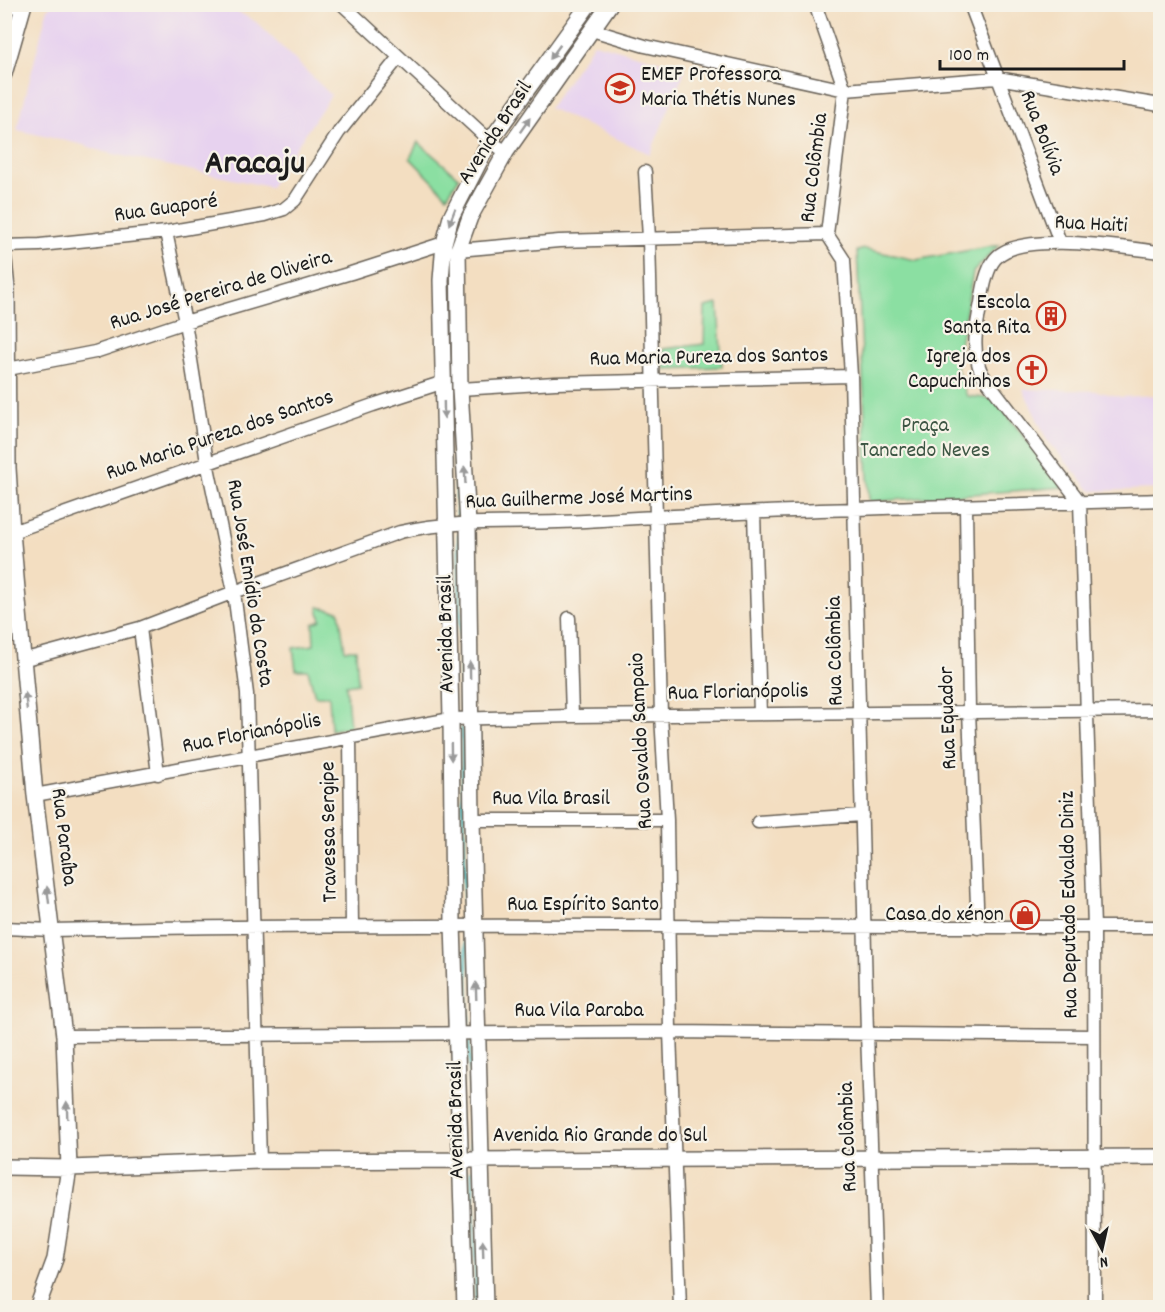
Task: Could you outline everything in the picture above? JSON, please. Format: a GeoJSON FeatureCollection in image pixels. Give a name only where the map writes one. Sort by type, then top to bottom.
{"type":"FeatureCollection","features":[{"type":"Feature","properties":{"kind":"street"},"geometry":{"type":"LineString","coordinates":[[342,4],[490,141],[506,152]]}},
{"type":"Feature","properties":{"kind":"street","name":"Avenida Brasil"},"geometry":{"type":"LineString","coordinates":[[465,1308],[453,924],[451,719],[441,280],[444,243],[451,217],[490,141],[589,4]]}},
{"type":"Feature","properties":{"kind":"street","name":"Avenida Brasil"},"geometry":{"type":"LineString","coordinates":[[485,1308],[474,926],[468,524],[460,389],[458,250],[470,217],[506,152],[610,4]]}},
{"type":"Feature","properties":{"kind":"street","name":"Rua Colômbia"},"geometry":{"type":"LineString","coordinates":[[814,4],[845,90],[827,234],[844,260],[851,376],[867,1034],[877,1308]]}},
{"type":"Feature","properties":{"kind":"street","name":"Rua Bolívia"},"geometry":{"type":"LineString","coordinates":[[970,4],[1060,242]]}},
{"type":"Feature","properties":{"kind":"street"},"geometry":{"type":"LineString","coordinates":[[4,6],[23,6],[4,74]]}},
{"type":"Feature","properties":{"kind":"street"},"geometry":{"type":"LineString","coordinates":[[592,30],[645,46],[845,90],[997,78],[1161,105]]}},
{"type":"Feature","properties":{"kind":"street","name":"Rua Guaporé"},"geometry":{"type":"LineString","coordinates":[[4,246],[40,245],[166,232],[275,213],[290,205],[345,124],[399,57]]}},
{"type":"Feature","properties":{"kind":"street","name":"Rua Osvaldo Sampaio"},"geometry":{"type":"LineString","coordinates":[[645,172],[649,238],[661,715],[667,820],[670,1032],[680,1308]]}},
{"type":"Feature","properties":{"kind":"street","name":"Rua José Emídio da Costa"},"geometry":{"type":"LineString","coordinates":[[166,232],[185,322],[207,462],[234,592],[247,694],[260,1161]]}},
{"type":"Feature","properties":{"kind":"street"},"geometry":{"type":"LineString","coordinates":[[458,250],[559,241],[827,234]]}},
{"type":"Feature","properties":{"kind":"street","name":"Rua Haiti"},"geometry":{"type":"LineString","coordinates":[[1080,502],[982,374],[976,361],[976,328],[990,269],[999,255],[1018,246],[1060,242],[1161,252]]}},
{"type":"Feature","properties":{"kind":"street","name":"Rua José Pereira de Oliveira"},"geometry":{"type":"LineString","coordinates":[[8,369],[95,352],[185,322],[444,243]]}},
{"type":"Feature","properties":{"kind":"street","name":"Rua Paraíba"},"geometry":{"type":"LineString","coordinates":[[4,260],[7,289],[8,369],[6,468],[35,795],[64,1036],[69,1168],[55,1259],[37,1308]]}},
{"type":"Feature","properties":{"kind":"street","name":"Rua Maria Pureza dos Santos"},"geometry":{"type":"LineString","coordinates":[[460,389],[555,383],[851,376]]}},
{"type":"Feature","properties":{"kind":"street","name":"Rua Maria Pureza dos Santos"},"geometry":{"type":"LineString","coordinates":[[12,532],[207,462],[444,382]]}},
{"type":"Feature","properties":{"kind":"street","name":"Rua Guilherme José Martins"},"geometry":{"type":"LineString","coordinates":[[22,660],[140,628],[400,532],[421,527],[754,513],[1161,500]]}},
{"type":"Feature","properties":{"kind":"street","name":"Rua Deputado Edvaldo Diniz"},"geometry":{"type":"LineString","coordinates":[[1080,502],[1094,927],[1095,1308]]}},
{"type":"Feature","properties":{"kind":"street","name":"Rua Equador"},"geometry":{"type":"LineString","coordinates":[[966,507],[969,711],[978,928]]}},
{"type":"Feature","properties":{"kind":"street"},"geometry":{"type":"LineString","coordinates":[[754,513],[760,714]]}},
{"type":"Feature","properties":{"kind":"street"},"geometry":{"type":"LineString","coordinates":[[569,618],[572,716]]}},
{"type":"Feature","properties":{"kind":"street"},"geometry":{"type":"LineString","coordinates":[[140,628],[158,774]]}},
{"type":"Feature","properties":{"kind":"street","name":"Rua Florianópolis"},"geometry":{"type":"LineString","coordinates":[[35,795],[451,719],[859,712],[1161,710]]}},
{"type":"Feature","properties":{"kind":"street","name":"Travessa Sergipe"},"geometry":{"type":"LineString","coordinates":[[350,737],[352,926]]}},
{"type":"Feature","properties":{"kind":"street"},"geometry":{"type":"LineString","coordinates":[[758,822],[862,815]]}},
{"type":"Feature","properties":{"kind":"street","name":"Rua Vila Brasil"},"geometry":{"type":"LineString","coordinates":[[472,820],[667,820]]}},
{"type":"Feature","properties":{"kind":"street","name":"Rua Espírito Santo"},"geometry":{"type":"LineString","coordinates":[[4,928],[52,930],[453,924],[670,927],[1161,927]]}},
{"type":"Feature","properties":{"kind":"street","name":"Rua Vila Paraba"},"geometry":{"type":"LineString","coordinates":[[64,1036],[670,1032],[1093,1036]]}},
{"type":"Feature","properties":{"kind":"street","name":"Avenida Rio Grande do Sul"},"geometry":{"type":"LineString","coordinates":[[4,1167],[69,1168],[260,1161],[1161,1156]]}},
{"type":"Feature","properties":{"kind":"shaded area"},"geometry":{"type":"Polygon","coordinates":[[[51,5],[226,5],[256,22],[331,95],[270,187],[104,152],[80,144],[17,130],[47,11],[51,5]]]}},
{"type":"Feature","properties":{"kind":"shaded area","name":"EMEF Professora Maria Thétis Nunes"},"geometry":{"type":"Polygon","coordinates":[[[594,43],[686,68],[650,154],[549,108],[594,43]]]}},
{"type":"Feature","properties":{"kind":"shaded area"},"geometry":{"type":"Polygon","coordinates":[[[1023,389],[1096,391],[1121,397],[1160,395],[1160,489],[1091,491],[1047,440],[1023,389]]]}},
{"type":"Feature","properties":{"kind":"green space"},"geometry":{"type":"Polygon","coordinates":[[[418,142],[459,178],[447,196],[410,158],[418,142]]]}},
{"type":"Feature","properties":{"kind":"green space","name":"Praça Tancredo Neves"},"geometry":{"type":"Polygon","coordinates":[[[999,245],[973,272],[956,367],[967,396],[994,399],[1064,487],[869,502],[857,251],[865,249],[916,260],[999,245]]]}},
{"type":"Feature","properties":{"kind":"green space"},"geometry":{"type":"Polygon","coordinates":[[[718,304],[722,367],[665,369],[663,349],[704,344],[705,307],[718,304]]]}},
{"type":"Feature","properties":{"kind":"green space"},"geometry":{"type":"Polygon","coordinates":[[[318,607],[339,611],[345,650],[356,650],[358,683],[346,685],[350,727],[331,730],[329,696],[315,696],[308,670],[296,670],[293,648],[314,645],[313,624],[321,620],[318,607]]]}},
{"type":"Feature","properties":{"kind":"waterway"},"geometry":{"type":"LineString","coordinates":[[450,329],[458,515]]}},
{"type":"Feature","properties":{"kind":"waterway"},"geometry":{"type":"LineString","coordinates":[[459,535],[462,708]]}},
{"type":"Feature","properties":{"kind":"waterway"},"geometry":{"type":"LineString","coordinates":[[462,729],[465,915]]}},
{"type":"Feature","properties":{"kind":"waterway"},"geometry":{"type":"LineString","coordinates":[[466,935],[468,1023]]}},
{"type":"Feature","properties":{"kind":"waterway"},"geometry":{"type":"LineString","coordinates":[[469,1043],[472,1149]]}},
{"type":"Feature","properties":{"kind":"waterway"},"geometry":{"type":"LineString","coordinates":[[472,1171],[477,1308]]}},
{"type":"Feature","properties":{"kind":"place","name":"EMEF Professora Maria Thétis Nunes"},"geometry":{"type":"Point","coordinates":[620,88]}},
{"type":"Feature","properties":{"kind":"place","name":"Escola Santa Rita"},"geometry":{"type":"Point","coordinates":[1051,316]}},
{"type":"Feature","properties":{"kind":"place","name":"Igreja dos Capuchinhos"},"geometry":{"type":"Point","coordinates":[1032,370]}},
{"type":"Feature","properties":{"kind":"place","name":"Casa do xénon"},"geometry":{"type":"Point","coordinates":[1025,915]}},
{"type":"Feature","properties":{"kind":"district","name":"Aracaju"},"geometry":{"type":"Point","coordinates":[255,165]}}]}
